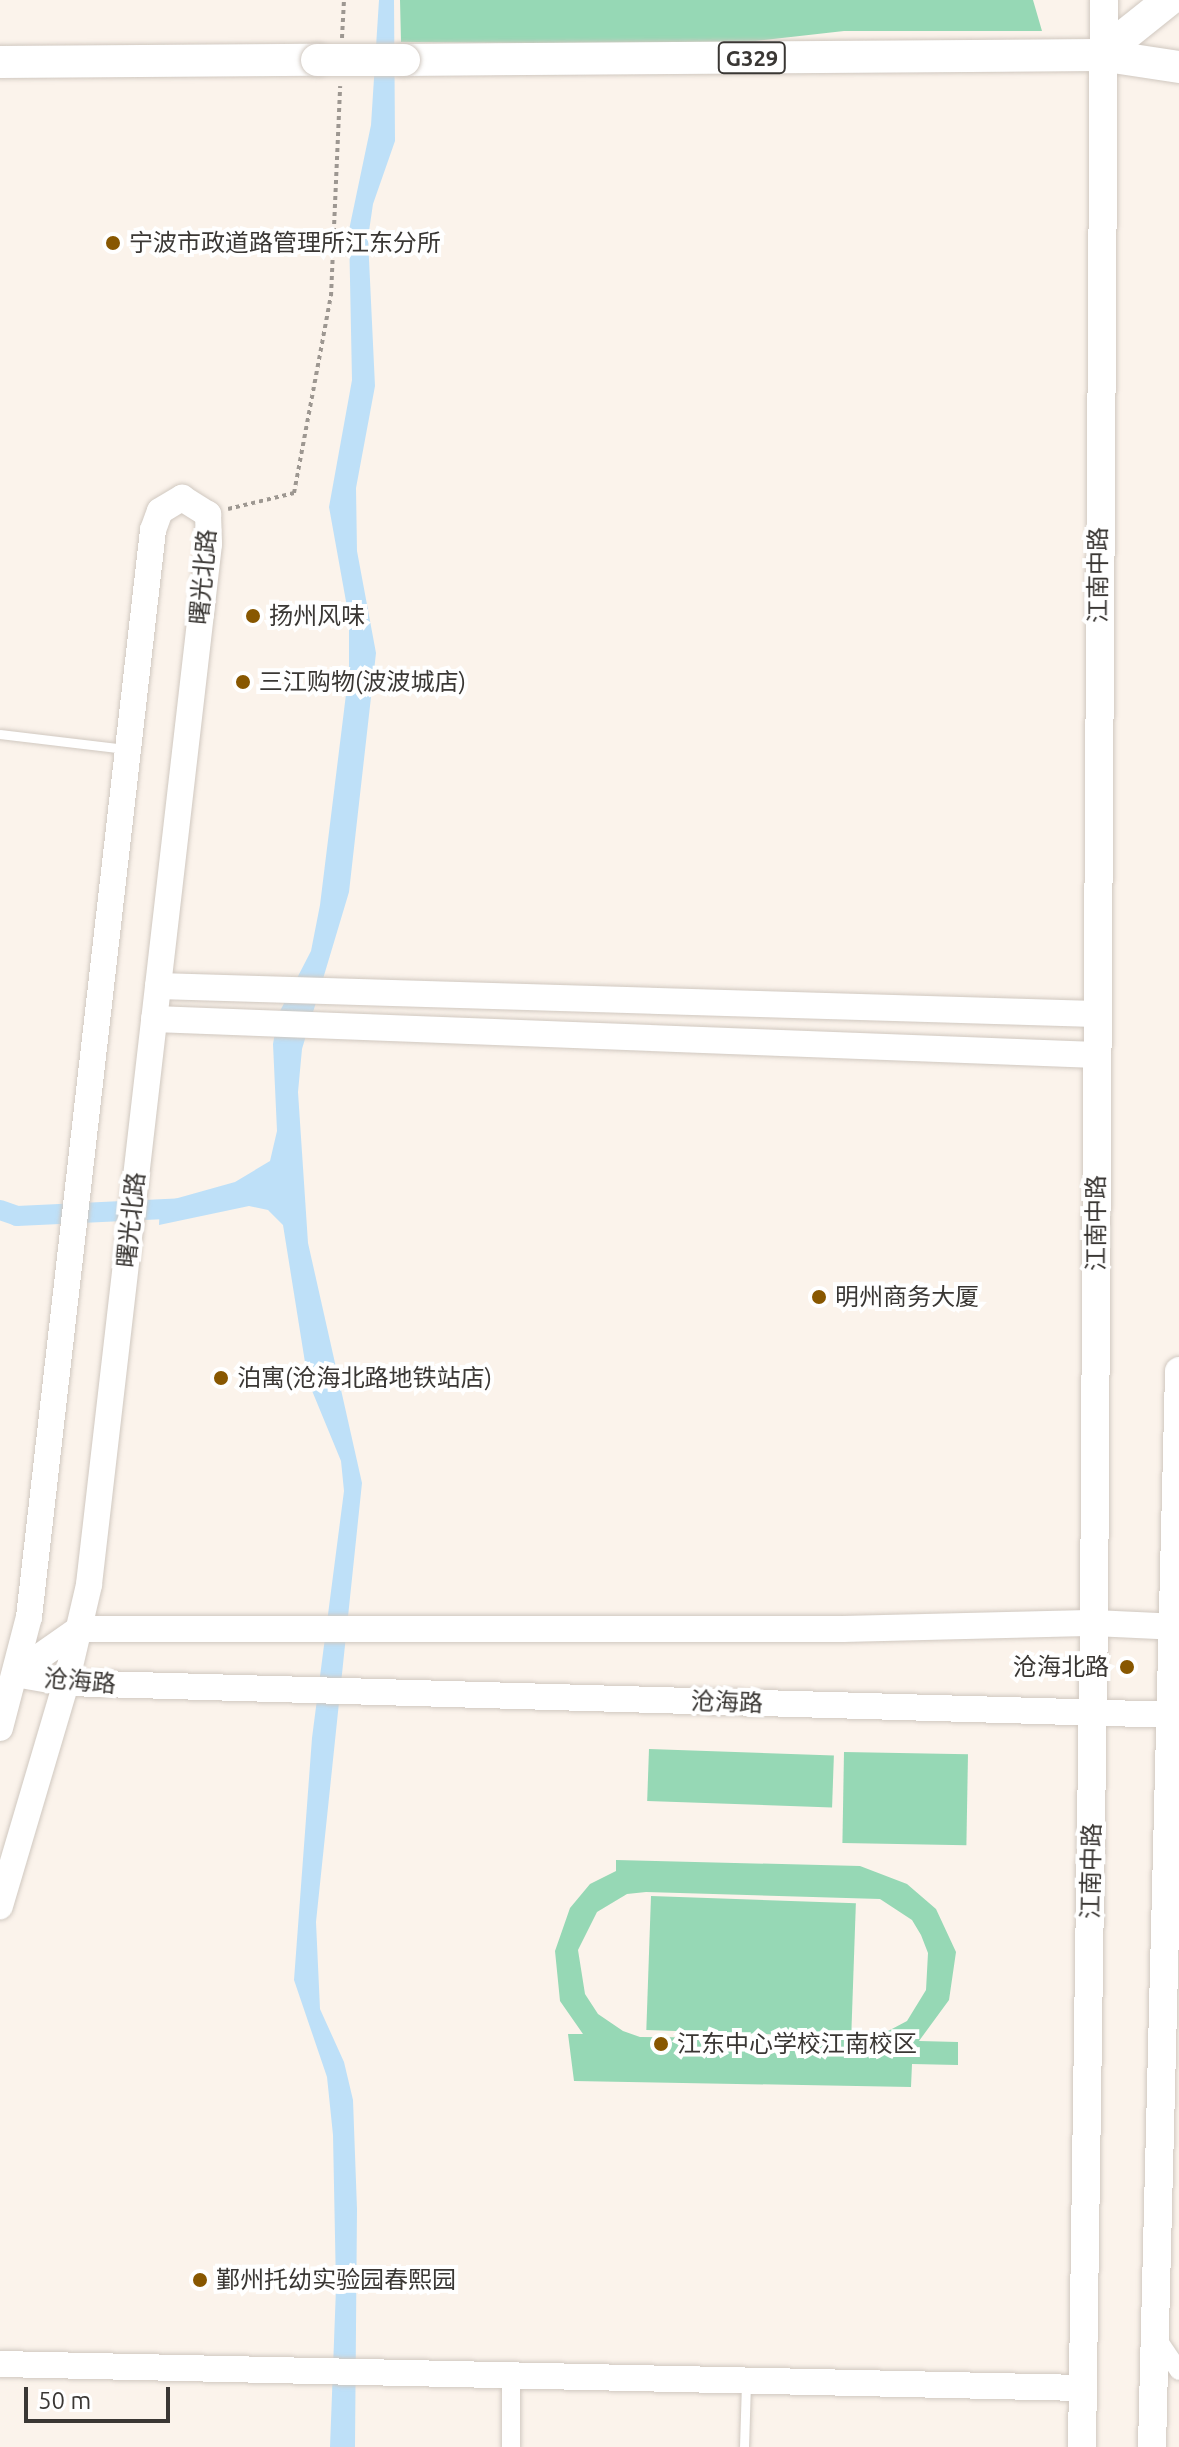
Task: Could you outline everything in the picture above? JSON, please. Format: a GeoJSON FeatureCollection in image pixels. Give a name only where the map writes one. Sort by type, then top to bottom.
{"type":"FeatureCollection","features":[{"type":"Feature","properties":{"kind":"highway"},"geometry":{"type":"LineString","coordinates":[[1100,55],[1169,0]]}},
{"type":"Feature","properties":{"kind":"highway","name":"G329"},"geometry":{"type":"LineString","coordinates":[[0,62],[1100,55],[1179,67]]}},
{"type":"Feature","properties":{"kind":"main road","name":"江南中路"},"geometry":{"type":"LineString","coordinates":[[1082,2447],[1094,1623],[1100,55],[1104,0]]}},
{"type":"Feature","properties":{"kind":"main road"},"geometry":{"type":"LineString","coordinates":[[1152,2447],[1176,1714],[1179,1371]]}},
{"type":"Feature","properties":{"kind":"street","name":"曙光北路"},"geometry":{"type":"LineString","coordinates":[[0,1728],[7,1675],[29,1617],[153,530],[160,511],[182,498],[208,514],[209,544],[89,1585],[66,1683],[0,1906]]}},
{"type":"Feature","properties":{"kind":"street"},"geometry":{"type":"LineString","coordinates":[[158,986],[1096,1014]]}},
{"type":"Feature","properties":{"kind":"street"},"geometry":{"type":"LineString","coordinates":[[154,1019],[1096,1055]]}},
{"type":"Feature","properties":{"kind":"street"},"geometry":{"type":"LineString","coordinates":[[79,1629],[843,1629],[1094,1623],[1177,1626]]}},
{"type":"Feature","properties":{"kind":"street","name":"沧海路"},"geometry":{"type":"LineString","coordinates":[[7,1675],[79,1629]]}},
{"type":"Feature","properties":{"kind":"street","name":"沧海路"},"geometry":{"type":"LineString","coordinates":[[7,1675],[66,1683],[1176,1714]]}},
{"type":"Feature","properties":{"kind":"street"},"geometry":{"type":"LineString","coordinates":[[1155,2336],[1179,2371]]}},
{"type":"Feature","properties":{"kind":"street"},"geometry":{"type":"LineString","coordinates":[[0,2364],[1083,2388]]}},
{"type":"Feature","properties":{"kind":"street"},"geometry":{"type":"LineString","coordinates":[[511,2375],[511,2447]]}},
{"type":"Feature","properties":{"kind":"lane"},"geometry":{"type":"LineString","coordinates":[[0,734],[128,749]]}},
{"type":"Feature","properties":{"kind":"lane"},"geometry":{"type":"LineString","coordinates":[[744,2447],[746,2380]]}},
{"type":"Feature","properties":{"kind":"path"},"geometry":{"type":"LineString","coordinates":[[208,514],[294,493],[331,296],[333,60],[344,0]]}},
{"type":"Feature","properties":{"kind":"green space"},"geometry":{"type":"Polygon","coordinates":[[[400,0],[1033,0],[1042,31],[844,31],[730,44],[401,42],[400,0]]]}},
{"type":"Feature","properties":{"kind":"green space"},"geometry":{"type":"Polygon","coordinates":[[[649,1749],[834,1755],[832,1807],[647,1801],[649,1749]]]}},
{"type":"Feature","properties":{"kind":"green space"},"geometry":{"type":"Polygon","coordinates":[[[844,1752],[968,1754],[966,1845],[842,1843],[844,1752]]]}},
{"type":"Feature","properties":{"kind":"green space"},"geometry":{"type":"Polygon","coordinates":[[[616,1860],[860,1866],[907,1884],[936,1909],[956,1952],[949,2000],[919,2041],[958,2042],[958,2065],[912,2064],[911,2087],[574,2081],[568,2034],[583,2034],[560,2001],[555,1951],[570,1908],[590,1884],[616,1871],[616,1860]],[[627,1894],[597,1912],[578,1950],[585,1994],[598,2014],[623,2031],[640,2037],[873,2039],[907,2021],[926,1990],[928,1953],[912,1920],[880,1899],[627,1894]]]}},
{"type":"Feature","properties":{"kind":"green space"},"geometry":{"type":"Polygon","coordinates":[[[651,1896],[856,1903],[851,2037],[646,2030],[651,1896]]]}},
{"type":"Feature","properties":{"kind":"water"},"geometry":{"type":"Polygon","coordinates":[[[379,0],[394,0],[395,141],[373,204],[368,238],[375,386],[356,488],[357,551],[376,653],[349,892],[302,1049],[298,1092],[308,1243],[362,1483],[316,1922],[320,2009],[344,2062],[353,2100],[357,2209],[355,2447],[330,2447],[336,2288],[333,2135],[327,2077],[294,1980],[312,1738],[344,1491],[341,1461],[308,1381],[283,1225],[268,1210],[249,1206],[159,1225],[160,1203],[235,1182],[270,1161],[277,1131],[273,1044],[278,1015],[311,951],[320,905],[349,670],[349,618],[329,507],[352,380],[349,230],[371,125],[379,0]]]}},
{"type":"Feature","properties":{"kind":"waterway"},"geometry":{"type":"LineString","coordinates":[[0,1210],[17,1216],[187,1208]]}},
{"type":"Feature","properties":{"kind":"place","name":"宁波市政道路管理所江东分所"},"geometry":{"type":"Point","coordinates":[113,243]}},
{"type":"Feature","properties":{"kind":"place","name":"扬州风味"},"geometry":{"type":"Point","coordinates":[253,616]}},
{"type":"Feature","properties":{"kind":"place","name":"三江购物(波波城店)"},"geometry":{"type":"Point","coordinates":[243,682]}},
{"type":"Feature","properties":{"kind":"place","name":"明州商务大厦"},"geometry":{"type":"Point","coordinates":[819,1297]}},
{"type":"Feature","properties":{"kind":"place","name":"泊寓(沧海北路地铁站店)"},"geometry":{"type":"Point","coordinates":[221,1378]}},
{"type":"Feature","properties":{"kind":"place","name":"沧海北路"},"geometry":{"type":"Point","coordinates":[1127,1667]}},
{"type":"Feature","properties":{"kind":"place","name":"江东中心学校江南校区"},"geometry":{"type":"Point","coordinates":[661,2044]}},
{"type":"Feature","properties":{"kind":"place","name":"鄞州托幼实验园春熙园"},"geometry":{"type":"Point","coordinates":[200,2280]}}]}
